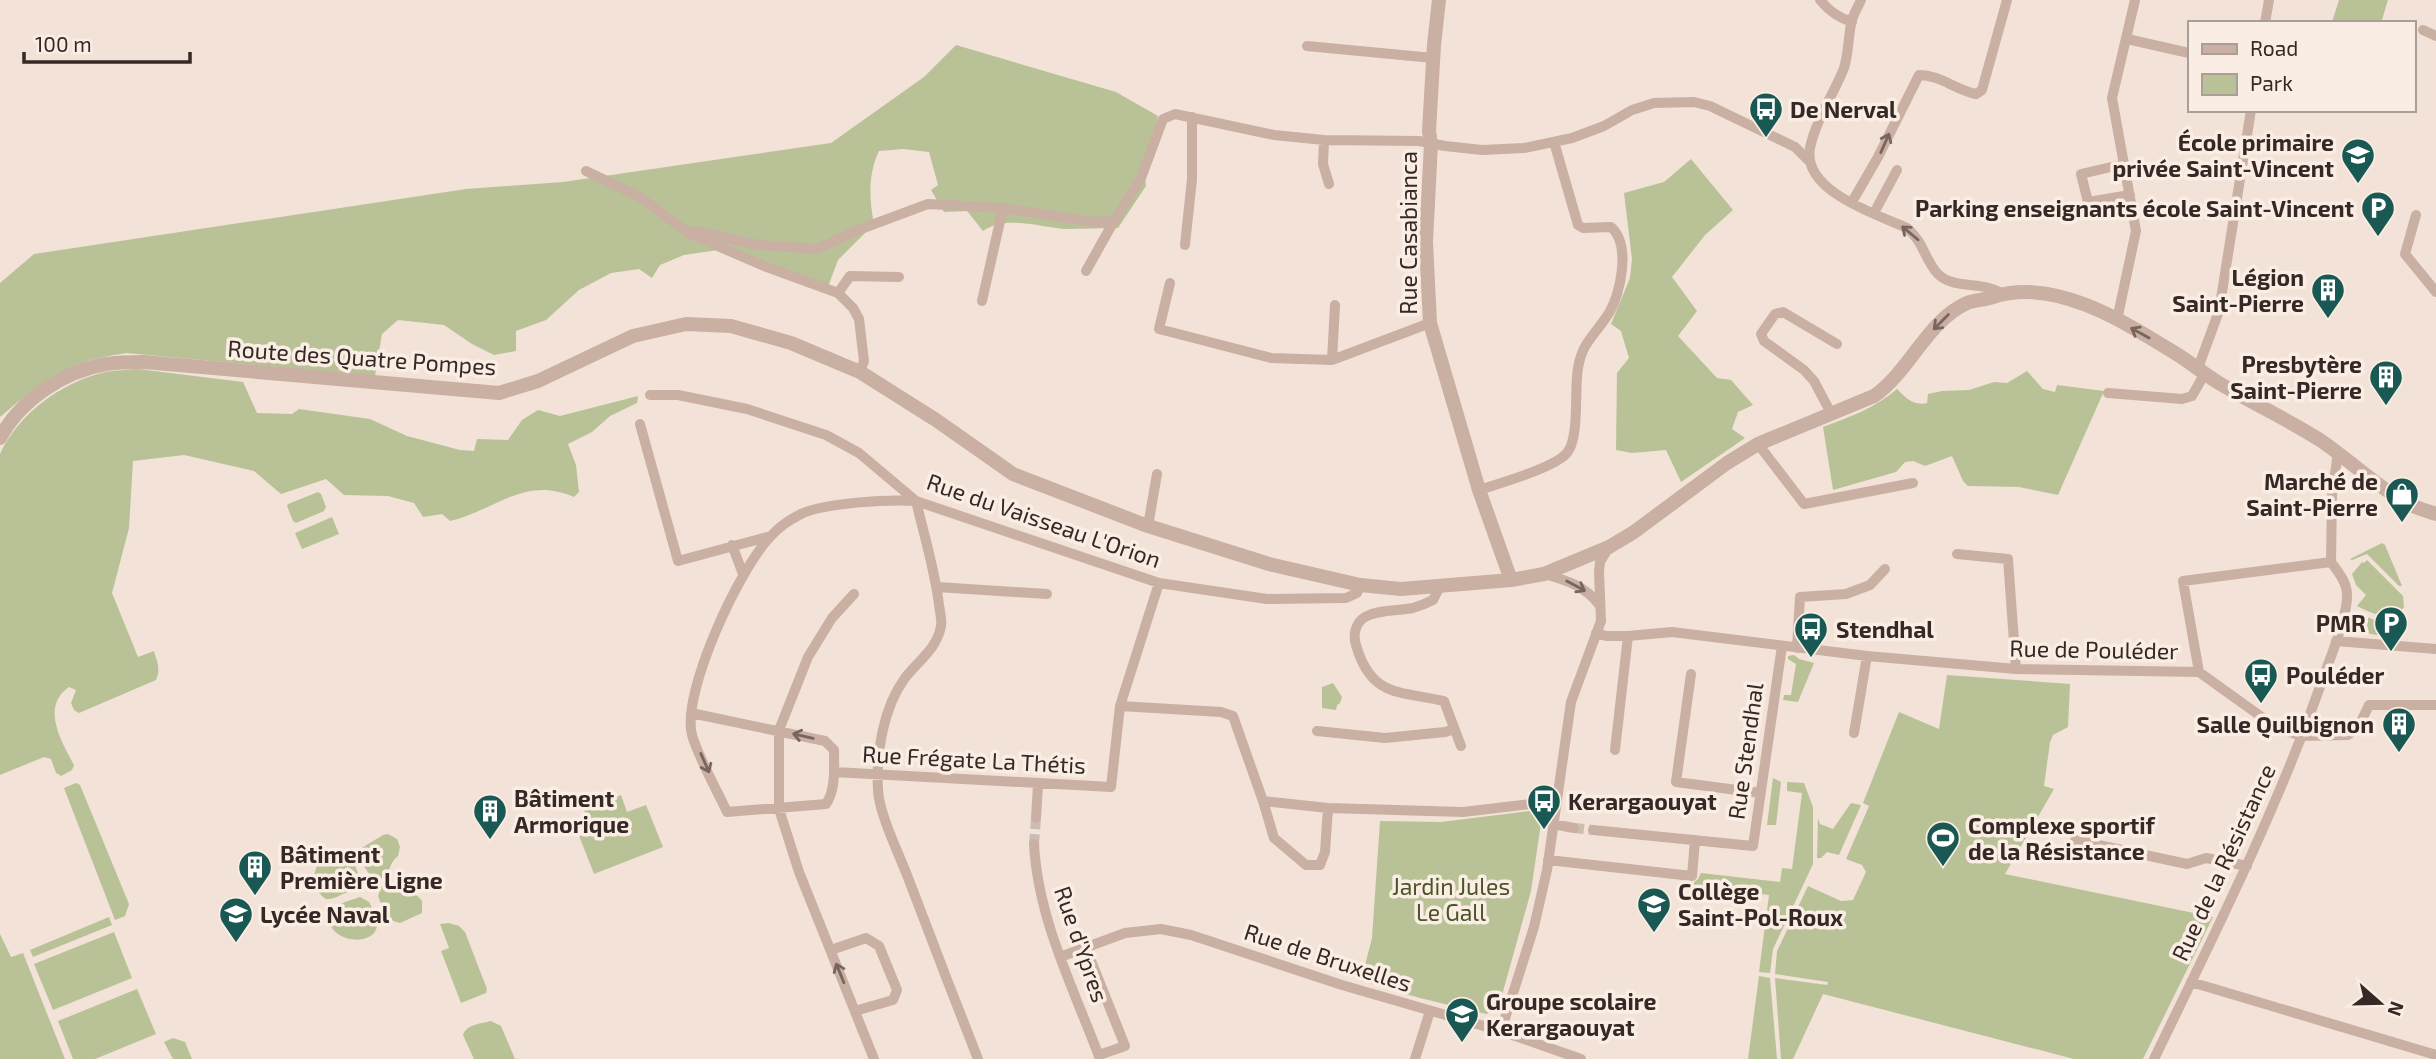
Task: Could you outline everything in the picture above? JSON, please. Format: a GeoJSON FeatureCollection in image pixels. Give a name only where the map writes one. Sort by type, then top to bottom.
{"type":"FeatureCollection","features":[{"type":"Feature","properties":{"kind":"street","name":"Rue Casabianca"},"geometry":{"type":"LineString","coordinates":[[1439,0],[1429,131],[1431,144],[1426,242],[1427,310],[1479,490],[1511,580]]}},
{"type":"Feature","properties":{"kind":"street"},"geometry":{"type":"LineString","coordinates":[[1820,0],[1826,8],[1852,22]]}},
{"type":"Feature","properties":{"kind":"street"},"geometry":{"type":"LineString","coordinates":[[1809,162],[1813,138],[1844,68],[1852,22],[1861,0]]}},
{"type":"Feature","properties":{"kind":"street"},"geometry":{"type":"LineString","coordinates":[[1852,202],[1878,158],[1919,75],[1930,75],[1976,94],[1982,90],[2007,0]]}},
{"type":"Feature","properties":{"kind":"street"},"geometry":{"type":"LineString","coordinates":[[2117,320],[2136,231],[2112,97],[2135,0]]}},
{"type":"Feature","properties":{"kind":"street"},"geometry":{"type":"LineString","coordinates":[[2265,21],[2269,0]]}},
{"type":"Feature","properties":{"kind":"street"},"geometry":{"type":"LineString","coordinates":[[2423,30],[2436,36]]}},
{"type":"Feature","properties":{"kind":"street"},"geometry":{"type":"LineString","coordinates":[[2127,39],[2188,53]]}},
{"type":"Feature","properties":{"kind":"street"},"geometry":{"type":"LineString","coordinates":[[1307,47],[1433,58]]}},
{"type":"Feature","properties":{"kind":"street"},"geometry":{"type":"LineString","coordinates":[[1086,271],[1141,178],[1163,120],[1175,114],[1273,135],[1419,141],[1482,150],[1524,148],[1572,138],[1604,126],[1632,110],[1654,103],[1678,102],[1710,106],[1795,147],[1809,162],[1820,181],[1852,202],[1916,235],[1937,273],[1950,281],[1990,288],[2001,293]]}},
{"type":"Feature","properties":{"kind":"street"},"geometry":{"type":"LineString","coordinates":[[2108,393],[2182,399],[2192,396],[2219,311],[2251,112]]}},
{"type":"Feature","properties":{"kind":"street"},"geometry":{"type":"LineString","coordinates":[[1185,246],[1192,179],[1192,117]]}},
{"type":"Feature","properties":{"kind":"street"},"geometry":{"type":"LineString","coordinates":[[1795,147],[1813,138]]}},
{"type":"Feature","properties":{"kind":"street"},"geometry":{"type":"LineString","coordinates":[[1324,139],[1323,164],[1329,184]]}},
{"type":"Feature","properties":{"kind":"street"},"geometry":{"type":"LineString","coordinates":[[1479,490],[1551,464],[1568,452],[1574,436],[1574,393],[1582,351],[1609,313],[1617,293],[1622,261],[1619,236],[1611,227],[1583,228],[1578,225],[1554,142]]}},
{"type":"Feature","properties":{"kind":"street"},"geometry":{"type":"LineString","coordinates":[[2124,164],[2081,174],[2088,202],[2130,195]]}},
{"type":"Feature","properties":{"kind":"street"},"geometry":{"type":"LineString","coordinates":[[1874,213],[1897,170]]}},
{"type":"Feature","properties":{"kind":"street"},"geometry":{"type":"LineString","coordinates":[[586,171],[638,195],[690,234],[764,266],[838,293],[853,308],[859,319],[863,351],[860,372]]}},
{"type":"Feature","properties":{"kind":"street"},"geometry":{"type":"LineString","coordinates":[[690,234],[696,231],[758,245],[817,249],[858,230],[928,204],[1003,208],[1094,222],[1114,221]]}},
{"type":"Feature","properties":{"kind":"street"},"geometry":{"type":"LineString","coordinates":[[982,300],[1003,208]]}},
{"type":"Feature","properties":{"kind":"street"},"geometry":{"type":"LineString","coordinates":[[2416,215],[2405,254],[2436,292]]}},
{"type":"Feature","properties":{"kind":"street"},"geometry":{"type":"LineString","coordinates":[[838,293],[850,276],[899,277]]}},
{"type":"Feature","properties":{"kind":"street"},"geometry":{"type":"LineString","coordinates":[[1170,283],[1159,329],[1271,358],[1332,360],[1430,323]]}},
{"type":"Feature","properties":{"kind":"street","name":"Route des Quatre Pompes"},"geometry":{"type":"LineString","coordinates":[[0,438],[20,410],[54,384],[90,368],[120,362],[499,393],[538,381],[633,336],[686,324],[731,326],[791,343],[860,372],[936,420],[1013,474],[1148,526],[1269,564],[1360,585],[1401,589],[1511,580],[1544,574],[1609,547],[1649,522],[1727,463],[1758,444],[1832,415],[1888,387],[1946,316],[1967,303],[2001,293],[2029,292],[2073,301],[2117,320],[2261,408],[2290,422],[2412,506],[2436,514]]}},
{"type":"Feature","properties":{"kind":"street"},"geometry":{"type":"LineString","coordinates":[[1332,360],[1335,305]]}},
{"type":"Feature","properties":{"kind":"street"},"geometry":{"type":"LineString","coordinates":[[1832,415],[1814,381],[1804,370],[1764,341],[1761,334],[1774,314],[1783,312],[1836,344]]}},
{"type":"Feature","properties":{"kind":"street","name":"Rue du Vaisseau L'Orion"},"geometry":{"type":"LineString","coordinates":[[650,395],[678,394],[747,409],[826,435],[859,453],[916,501],[1159,583],[1267,598],[1346,598],[1357,593],[1360,585]]}},
{"type":"Feature","properties":{"kind":"street"},"geometry":{"type":"LineString","coordinates":[[640,424],[678,561],[771,536]]}},
{"type":"Feature","properties":{"kind":"street"},"geometry":{"type":"LineString","coordinates":[[1758,444],[1804,504],[1913,483]]}},
{"type":"Feature","properties":{"kind":"street"},"geometry":{"type":"LineString","coordinates":[[2199,672],[2183,581],[2331,562],[2332,495],[2338,453]]}},
{"type":"Feature","properties":{"kind":"street"},"geometry":{"type":"LineString","coordinates":[[1148,526],[1157,474]]}},
{"type":"Feature","properties":{"kind":"street"},"geometry":{"type":"LineString","coordinates":[[691,713],[711,641],[743,574],[771,536],[802,513],[896,499],[916,501],[937,587],[941,626],[929,652],[898,688],[888,713],[881,740],[879,799],[978,1059]]}},
{"type":"Feature","properties":{"kind":"street"},"geometry":{"type":"LineString","coordinates":[[732,545],[743,574]]}},
{"type":"Feature","properties":{"kind":"street"},"geometry":{"type":"LineString","coordinates":[[1501,1031],[1534,927],[1548,860],[1571,702],[1601,621],[1602,608],[1598,593],[1600,562],[1609,547]]}},
{"type":"Feature","properties":{"kind":"street"},"geometry":{"type":"LineString","coordinates":[[1957,554],[2008,559],[2016,669]]}},
{"type":"Feature","properties":{"kind":"street","name":"Rue de la Résistance"},"geometry":{"type":"LineString","coordinates":[[2154,1059],[2247,866],[2302,736],[2336,641],[2348,597],[2346,587],[2331,562]]}},
{"type":"Feature","properties":{"kind":"street"},"geometry":{"type":"LineString","coordinates":[[1797,648],[1800,597],[1846,594],[1870,585],[1885,569]]}},
{"type":"Feature","properties":{"kind":"street"},"geometry":{"type":"LineString","coordinates":[[1544,574],[1585,590],[1602,608]]}},
{"type":"Feature","properties":{"kind":"street"},"geometry":{"type":"LineString","coordinates":[[1159,583],[1120,706],[1221,712],[1233,716],[1274,838],[1306,865],[1320,865],[1325,852],[1328,808]]}},
{"type":"Feature","properties":{"kind":"street"},"geometry":{"type":"LineString","coordinates":[[1440,586],[1433,600],[1424,604],[1377,612],[1364,618],[1353,636],[1360,661],[1375,680],[1399,694],[1444,701],[1461,746]]}},
{"type":"Feature","properties":{"kind":"street"},"geometry":{"type":"LineString","coordinates":[[937,587],[1047,594]]}},
{"type":"Feature","properties":{"kind":"street"},"geometry":{"type":"LineString","coordinates":[[854,594],[832,618],[808,657],[779,730],[779,809],[799,872],[874,1059]]}},
{"type":"Feature","properties":{"kind":"street","name":"Rue de Pouléder"},"geometry":{"type":"LineString","coordinates":[[1596,633],[1629,636],[1672,632],[1867,656],[2016,669],[2199,672],[2277,728],[2302,736]]}},
{"type":"Feature","properties":{"kind":"street"},"geometry":{"type":"LineString","coordinates":[[1615,750],[1629,636]]}},
{"type":"Feature","properties":{"kind":"street"},"geometry":{"type":"LineString","coordinates":[[2336,641],[2436,649]]}},
{"type":"Feature","properties":{"kind":"street","name":"Rue Stendhal"},"geometry":{"type":"LineString","coordinates":[[1593,830],[1753,846],[1782,646]]}},
{"type":"Feature","properties":{"kind":"street"},"geometry":{"type":"LineString","coordinates":[[1854,733],[1867,656]]}},
{"type":"Feature","properties":{"kind":"street"},"geometry":{"type":"LineString","coordinates":[[1691,674],[1676,782],[1760,793]]}},
{"type":"Feature","properties":{"kind":"street"},"geometry":{"type":"LineString","coordinates":[[2302,736],[2348,735],[2358,729],[2369,705],[2436,705]]}},
{"type":"Feature","properties":{"kind":"street","name":"Rue Frégate La Thétis"},"geometry":{"type":"LineString","coordinates":[[834,772],[1111,788],[1120,706]]}},
{"type":"Feature","properties":{"kind":"street","name":"Rue Frégate La Thétis"},"geometry":{"type":"LineString","coordinates":[[691,713],[779,730],[825,741],[834,750],[830,797],[825,804],[727,812],[692,734],[691,713]]}},
{"type":"Feature","properties":{"kind":"street"},"geometry":{"type":"LineString","coordinates":[[1317,731],[1385,738],[1454,729]]}},
{"type":"Feature","properties":{"kind":"street"},"geometry":{"type":"LineString","coordinates":[[1036,818],[1038,785]]}},
{"type":"Feature","properties":{"kind":"street"},"geometry":{"type":"LineString","coordinates":[[1263,801],[1328,808],[1463,812],[1556,800]]}},
{"type":"Feature","properties":{"kind":"street"},"geometry":{"type":"LineString","coordinates":[[1553,824],[1574,828]]}},
{"type":"Feature","properties":{"kind":"street"},"geometry":{"type":"LineString","coordinates":[[2075,840],[2187,864],[2206,858],[2247,866]]}},
{"type":"Feature","properties":{"kind":"street"},"geometry":{"type":"LineString","coordinates":[[1548,860],[1692,876],[1695,841]]}},
{"type":"Feature","properties":{"kind":"street","name":"Rue d'Ypres"},"geometry":{"type":"LineString","coordinates":[[1034,844],[1038,883],[1060,957],[1100,1057],[1125,1046],[1086,948]]}},
{"type":"Feature","properties":{"kind":"street","name":"Rue de Bruxelles"},"geometry":{"type":"LineString","coordinates":[[1060,957],[1125,933],[1161,929],[1191,935],[1342,985],[1501,1031],[1581,1059]]}},
{"type":"Feature","properties":{"kind":"street"},"geometry":{"type":"LineString","coordinates":[[831,950],[866,938],[879,946],[897,990],[893,1000],[855,1012]]}},
{"type":"Feature","properties":{"kind":"street"},"geometry":{"type":"LineString","coordinates":[[2191,982],[2436,1055]]}},
{"type":"Feature","properties":{"kind":"street"},"geometry":{"type":"LineString","coordinates":[[1415,1059],[1430,1011]]}},
{"type":"Feature","properties":{"kind":"green space"},"geometry":{"type":"Polygon","coordinates":[[[2339,0],[2388,0],[2382,21],[2332,21],[2339,0]]]}},
{"type":"Feature","properties":{"kind":"green space"},"geometry":{"type":"Polygon","coordinates":[[[956,45],[1116,92],[1158,116],[1145,176],[1146,186],[1118,228],[1068,229],[1002,223],[983,231],[967,211],[944,212],[931,190],[938,185],[929,152],[903,149],[879,151],[870,187],[874,224],[838,260],[826,292],[718,250],[684,255],[660,265],[652,278],[639,269],[611,273],[579,290],[546,320],[516,331],[516,351],[494,355],[444,325],[398,320],[382,334],[375,376],[126,353],[78,364],[62,372],[34,389],[0,417],[0,283],[34,254],[466,189],[563,182],[831,143],[924,77],[956,45]]]}},
{"type":"Feature","properties":{"kind":"green space"},"geometry":{"type":"Polygon","coordinates":[[[1691,159],[1733,210],[1705,235],[1672,277],[1697,311],[1678,336],[1717,378],[1731,380],[1753,405],[1738,412],[1732,429],[1745,438],[1681,482],[1666,450],[1632,453],[1616,450],[1617,373],[1629,358],[1621,331],[1611,324],[1630,278],[1632,259],[1624,193],[1664,182],[1691,159]]]}},
{"type":"Feature","properties":{"kind":"green space"},"geometry":{"type":"Polygon","coordinates":[[[138,369],[243,382],[257,413],[292,414],[299,409],[370,419],[407,436],[474,451],[477,439],[508,440],[522,420],[538,410],[560,416],[638,396],[637,403],[610,416],[592,432],[568,444],[576,465],[579,492],[574,497],[556,491],[525,492],[450,521],[442,514],[423,517],[414,503],[388,496],[344,495],[326,479],[281,494],[254,471],[184,455],[133,461],[129,528],[112,593],[138,657],[154,651],[158,669],[156,680],[79,713],[71,703],[76,690],[69,687],[60,695],[55,714],[59,735],[74,765],[72,770],[61,776],[56,773],[51,759],[44,757],[0,775],[0,454],[8,439],[30,413],[58,392],[73,383],[105,372],[138,369]]]}},
{"type":"Feature","properties":{"kind":"green space"},"geometry":{"type":"Polygon","coordinates":[[[2027,371],[2043,389],[2055,392],[2057,385],[2104,391],[2058,495],[2019,487],[1968,486],[1952,456],[1925,466],[1913,461],[1905,462],[1896,472],[1833,490],[1823,427],[1871,407],[1897,389],[1907,398],[1922,404],[1927,403],[1928,394],[1969,390],[1994,382],[2007,383],[2027,371]]]}},
{"type":"Feature","properties":{"kind":"green space"},"geometry":{"type":"Polygon","coordinates":[[[318,492],[326,507],[324,511],[296,523],[293,521],[288,504],[318,492]]]}},
{"type":"Feature","properties":{"kind":"green space"},"geometry":{"type":"Polygon","coordinates":[[[332,517],[339,534],[302,549],[295,533],[332,517]]]}},
{"type":"Feature","properties":{"kind":"green space"},"geometry":{"type":"Polygon","coordinates":[[[2382,543],[2402,586],[2367,554],[2350,559],[2382,543]]]}},
{"type":"Feature","properties":{"kind":"green space"},"geometry":{"type":"Polygon","coordinates":[[[2367,560],[2403,596],[2404,607],[2399,612],[2381,615],[2357,606],[2366,595],[2356,585],[2352,574],[2367,560]]]}},
{"type":"Feature","properties":{"kind":"green space"},"geometry":{"type":"Polygon","coordinates":[[[2354,612],[2377,621],[2397,620],[2402,628],[2377,635],[2349,630],[2354,612]]]}},
{"type":"Feature","properties":{"kind":"green space"},"geometry":{"type":"Polygon","coordinates":[[[1794,655],[1814,663],[1798,702],[1783,700],[1784,695],[1791,695],[1796,664],[1788,659],[1788,656],[1794,655]]]}},
{"type":"Feature","properties":{"kind":"green space","name":"Complexe sportif de la Résistance"},"geometry":{"type":"Polygon","coordinates":[[[1947,675],[2070,684],[2068,727],[2053,735],[2050,742],[2044,786],[2054,789],[2005,874],[2213,917],[2143,1059],[2074,1059],[1823,994],[1793,1059],[1781,1059],[1775,978],[1827,985],[1828,982],[1775,974],[1777,951],[1808,886],[1841,901],[1853,900],[1866,872],[1862,865],[1846,859],[1869,806],[1863,803],[1899,712],[1939,729],[1947,675]]]}},
{"type":"Feature","properties":{"kind":"green space"},"geometry":{"type":"Polygon","coordinates":[[[1333,683],[1342,697],[1340,703],[1336,710],[1322,708],[1322,687],[1333,683]]]}},
{"type":"Feature","properties":{"kind":"green space"},"geometry":{"type":"Polygon","coordinates":[[[1773,778],[1781,782],[1776,825],[1767,825],[1773,778]]]}},
{"type":"Feature","properties":{"kind":"green space"},"geometry":{"type":"Polygon","coordinates":[[[1787,782],[1804,783],[1813,807],[1813,864],[1773,949],[1770,973],[1759,972],[1769,895],[1690,886],[1701,873],[1780,882],[1782,868],[1792,869],[1802,793],[1787,791],[1787,782]]]}},
{"type":"Feature","properties":{"kind":"green space"},"geometry":{"type":"Polygon","coordinates":[[[76,783],[80,785],[129,904],[125,916],[115,920],[64,788],[76,783]]]}},
{"type":"Feature","properties":{"kind":"green space"},"geometry":{"type":"Polygon","coordinates":[[[621,795],[627,812],[646,805],[663,847],[594,874],[578,833],[591,827],[584,810],[621,795]]]}},
{"type":"Feature","properties":{"kind":"green space"},"geometry":{"type":"Polygon","coordinates":[[[1851,803],[1861,805],[1839,855],[1827,852],[1817,858],[1818,818],[1820,824],[1833,829],[1851,803]]]}},
{"type":"Feature","properties":{"kind":"green space","name":"Jardin Jules Le Gall"},"geometry":{"type":"Polygon","coordinates":[[[1537,810],[1542,816],[1531,891],[1499,1006],[1495,1011],[1486,1014],[1361,981],[1372,938],[1380,821],[1441,822],[1537,810]]]}},
{"type":"Feature","properties":{"kind":"green space"},"geometry":{"type":"Polygon","coordinates":[[[388,834],[397,839],[400,847],[398,856],[384,878],[374,877],[366,870],[360,849],[388,834]]]}},
{"type":"Feature","properties":{"kind":"green space"},"geometry":{"type":"Polygon","coordinates":[[[338,853],[351,857],[359,875],[359,883],[351,891],[326,899],[316,887],[315,870],[321,861],[338,853]]]}},
{"type":"Feature","properties":{"kind":"green space"},"geometry":{"type":"Polygon","coordinates":[[[386,884],[420,898],[422,913],[400,923],[387,919],[378,896],[381,887],[386,884]]]}},
{"type":"Feature","properties":{"kind":"green space"},"geometry":{"type":"Polygon","coordinates":[[[360,897],[369,902],[377,923],[376,930],[364,939],[356,940],[339,935],[329,921],[330,913],[337,905],[360,897]]]}},
{"type":"Feature","properties":{"kind":"green space"},"geometry":{"type":"Polygon","coordinates":[[[109,917],[112,925],[33,957],[30,950],[109,917]]]}},
{"type":"Feature","properties":{"kind":"green space"},"geometry":{"type":"Polygon","coordinates":[[[440,924],[459,926],[465,932],[487,989],[486,993],[461,1003],[441,951],[449,948],[440,924]]]}},
{"type":"Feature","properties":{"kind":"green space"},"geometry":{"type":"Polygon","coordinates":[[[114,932],[132,978],[53,1010],[34,964],[114,932]]]}},
{"type":"Feature","properties":{"kind":"green space"},"geometry":{"type":"Polygon","coordinates":[[[0,934],[11,957],[23,953],[65,1059],[0,1059],[0,934]]]}},
{"type":"Feature","properties":{"kind":"green space"},"geometry":{"type":"Polygon","coordinates":[[[1759,976],[1770,978],[1777,1059],[1748,1059],[1759,976]]]}},
{"type":"Feature","properties":{"kind":"green space"},"geometry":{"type":"Polygon","coordinates":[[[137,989],[156,1034],[95,1059],[73,1059],[58,1021],[137,989]]]}},
{"type":"Feature","properties":{"kind":"green space"},"geometry":{"type":"Polygon","coordinates":[[[491,1021],[501,1026],[515,1059],[474,1059],[463,1035],[471,1027],[491,1021]]]}},
{"type":"Feature","properties":{"kind":"green space"},"geometry":{"type":"Polygon","coordinates":[[[173,1038],[185,1042],[192,1059],[173,1059],[164,1042],[173,1038]]]}},
{"type":"Feature","properties":{"kind":"tunnel"},"geometry":{"type":"LineString","coordinates":[[1034,844],[1036,818]]}},
{"type":"Feature","properties":{"kind":"tunnel"},"geometry":{"type":"LineString","coordinates":[[1574,828],[1593,830]]}},
{"type":"Feature","properties":{"kind":"place","name":"De Nerval"},"geometry":{"type":"Point","coordinates":[1766,139]}},
{"type":"Feature","properties":{"kind":"place","name":"École primaire privée Saint-Vincent"},"geometry":{"type":"Point","coordinates":[2358,185]}},
{"type":"Feature","properties":{"kind":"place","name":"Parking enseignants école Saint-Vincent"},"geometry":{"type":"Point","coordinates":[2378,238]}},
{"type":"Feature","properties":{"kind":"place","name":"Légion Saint-Pierre"},"geometry":{"type":"Point","coordinates":[2328,320]}},
{"type":"Feature","properties":{"kind":"place","name":"Presbytère Saint-Pierre"},"geometry":{"type":"Point","coordinates":[2386,407]}},
{"type":"Feature","properties":{"kind":"place","name":"Marché de Saint-Pierre"},"geometry":{"type":"Point","coordinates":[2402,524]}},
{"type":"Feature","properties":{"kind":"place","name":"PMR"},"geometry":{"type":"Point","coordinates":[2391,653]}},
{"type":"Feature","properties":{"kind":"place","name":"Stendhal"},"geometry":{"type":"Point","coordinates":[1811,659]}},
{"type":"Feature","properties":{"kind":"place","name":"Pouléder"},"geometry":{"type":"Point","coordinates":[2261,705]}},
{"type":"Feature","properties":{"kind":"place","name":"Salle Quilbignon"},"geometry":{"type":"Point","coordinates":[2399,754]}},
{"type":"Feature","properties":{"kind":"place","name":"Kerargaouyat"},"geometry":{"type":"Point","coordinates":[1544,831]}},
{"type":"Feature","properties":{"kind":"place","name":"Bâtiment Armorique"},"geometry":{"type":"Point","coordinates":[490,841]}},
{"type":"Feature","properties":{"kind":"place","name":"Complexe sportif de la Résistance"},"geometry":{"type":"Point","coordinates":[1943,868]}},
{"type":"Feature","properties":{"kind":"place","name":"Bâtiment Première Ligne"},"geometry":{"type":"Point","coordinates":[255,897]}},
{"type":"Feature","properties":{"kind":"place","name":"Collège Saint-Pol-Roux"},"geometry":{"type":"Point","coordinates":[1654,934]}},
{"type":"Feature","properties":{"kind":"place","name":"Lycée Naval"},"geometry":{"type":"Point","coordinates":[236,944]}},
{"type":"Feature","properties":{"kind":"place","name":"Groupe scolaire Kerargaouyat"},"geometry":{"type":"Point","coordinates":[1462,1044]}}]}
